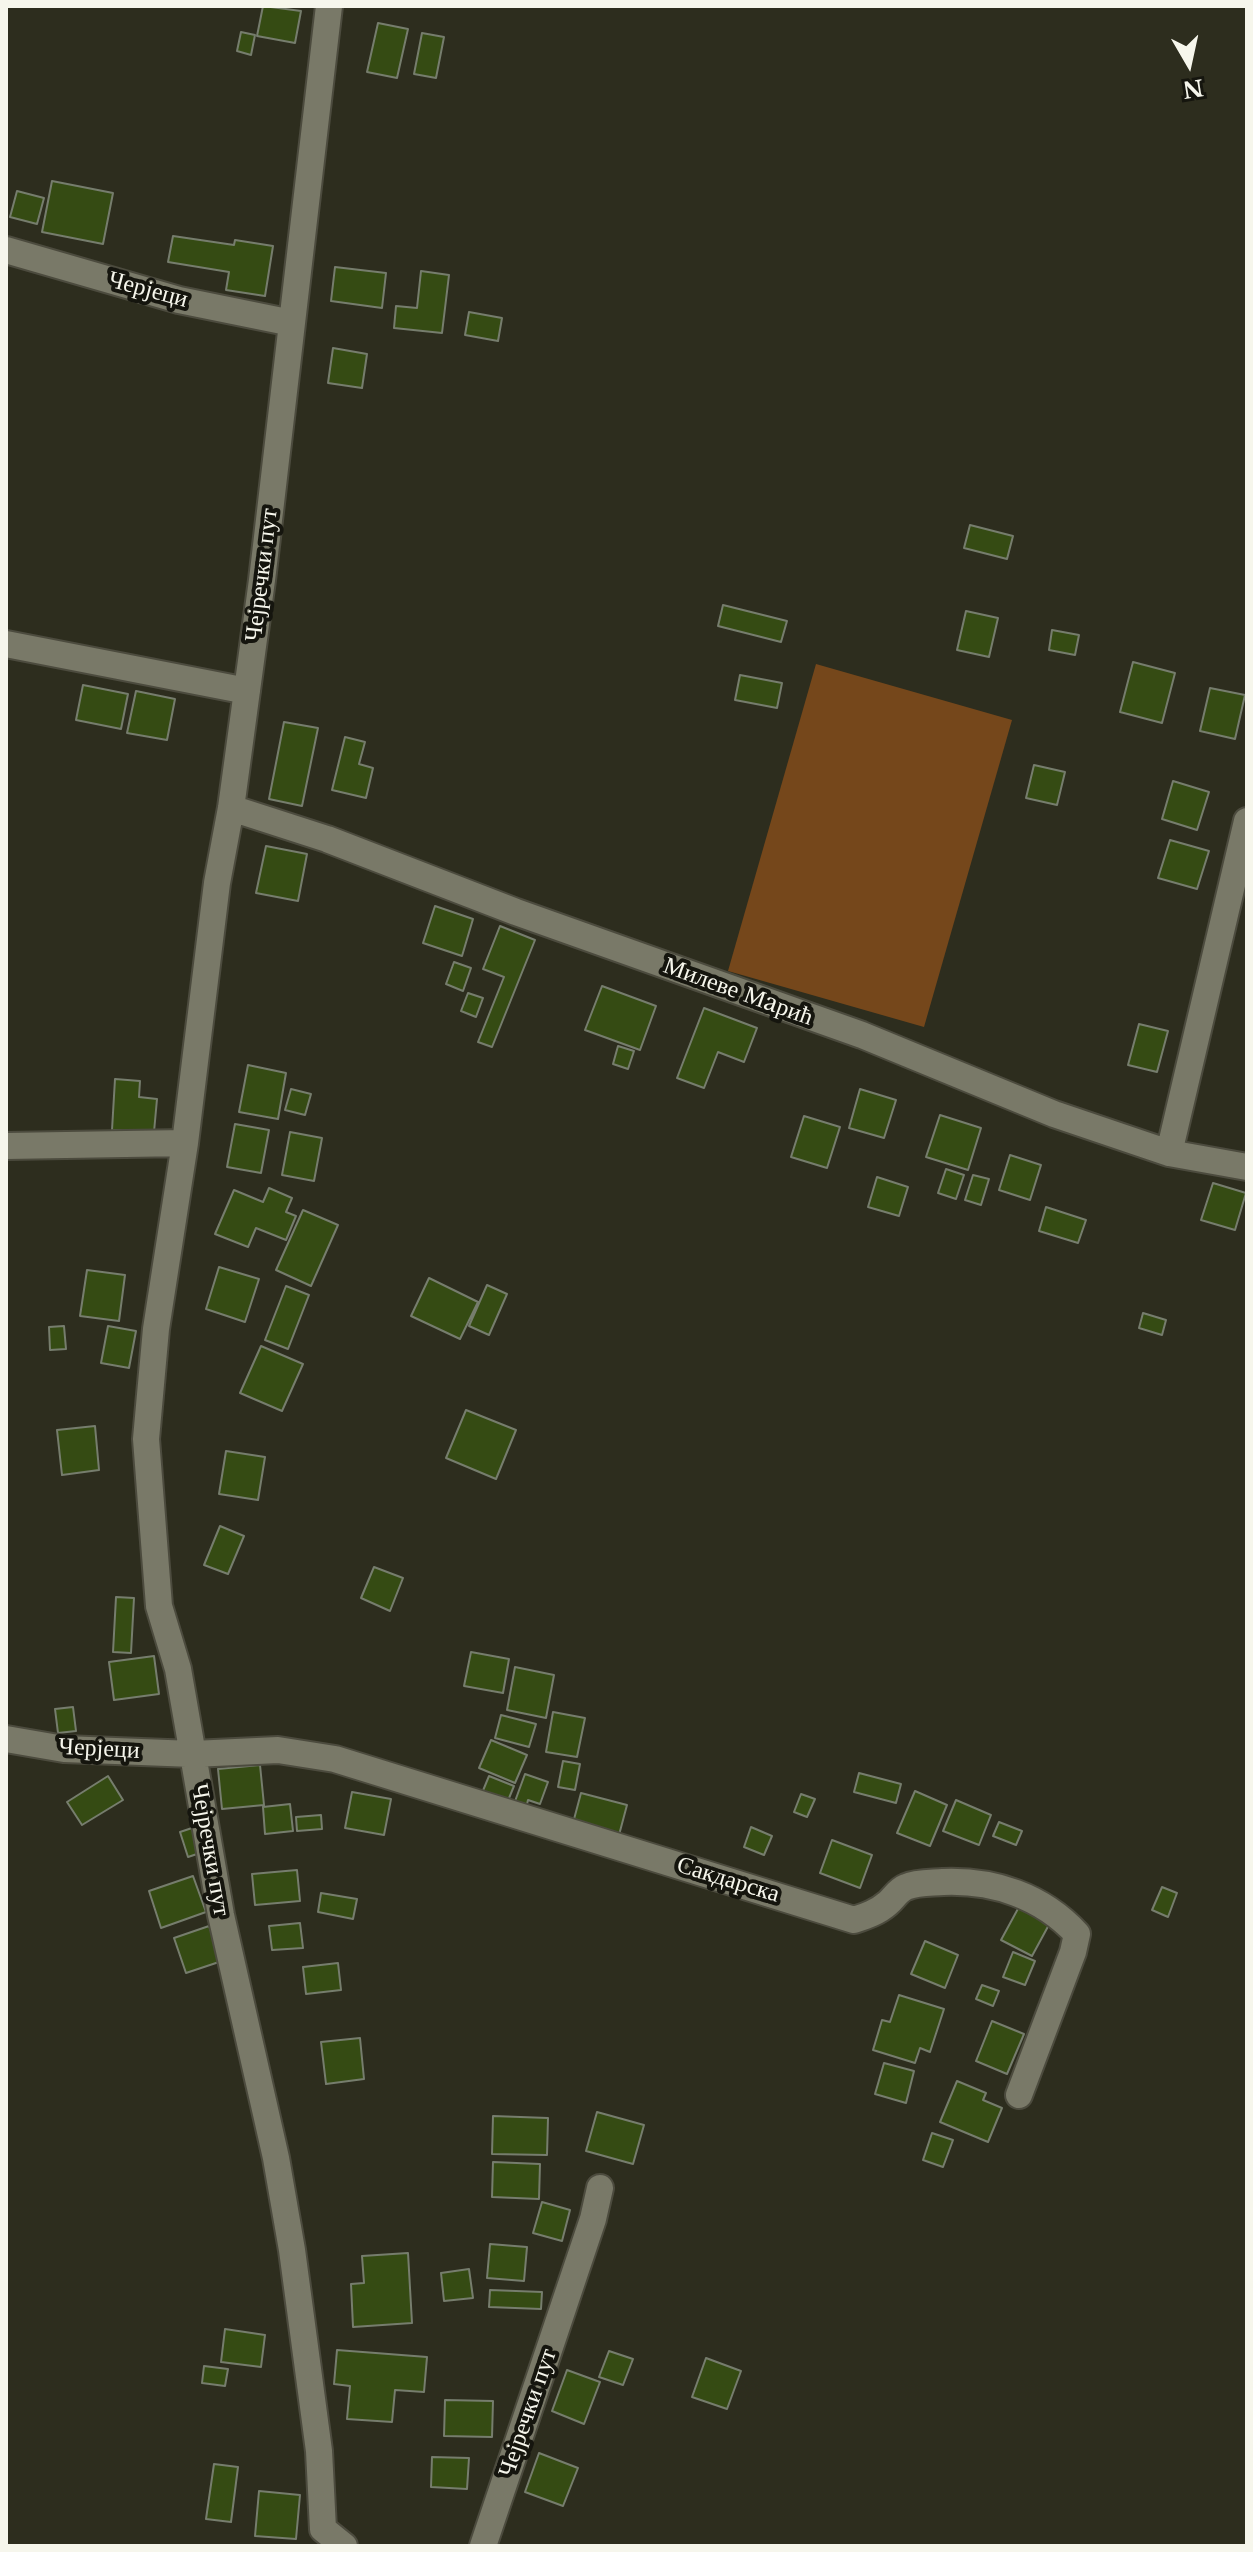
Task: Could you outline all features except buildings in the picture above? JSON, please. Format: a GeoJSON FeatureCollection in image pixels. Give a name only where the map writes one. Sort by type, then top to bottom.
{"type":"FeatureCollection","features":[{"type":"Feature","properties":{"kind":"street","name":"Чејречки пут"},"geometry":{"type":"LineString","coordinates":[[329,6],[247,691],[217,883],[185,1143],[156,1329],[146,1439],[159,1606],[178,1669],[221,1915],[276,2158],[292,2250],[319,2451],[322,2538],[344,2546]]}},
{"type":"Feature","properties":{"kind":"street","name":"Черјеци"},"geometry":{"type":"LineString","coordinates":[[6,250],[179,300],[292,323]]}},
{"type":"Feature","properties":{"kind":"street"},"geometry":{"type":"LineString","coordinates":[[6,644],[247,691]]}},
{"type":"Feature","properties":{"kind":"street","name":"Милеве Мaрић"},"geometry":{"type":"LineString","coordinates":[[231,808],[327,839],[530,917],[862,1035],[1054,1114],[1169,1153],[1247,1167]]}},
{"type":"Feature","properties":{"kind":"street"},"geometry":{"type":"LineString","coordinates":[[1169,1153],[1247,821]]}},
{"type":"Feature","properties":{"kind":"street"},"geometry":{"type":"LineString","coordinates":[[6,1146],[185,1143]]}},
{"type":"Feature","properties":{"kind":"street","name":"Черјеци"},"geometry":{"type":"LineString","coordinates":[[6,1739],[64,1749],[193,1754]]}},
{"type":"Feature","properties":{"kind":"street","name":"Сакдарска"},"geometry":{"type":"LineString","coordinates":[[193,1754],[278,1750],[335,1759],[854,1920],[886,1905],[903,1887],[916,1884],[970,1881],[1002,1887],[1029,1898],[1052,1911],[1077,1934],[1019,2095]]}},
{"type":"Feature","properties":{"kind":"street","name":"Чејречки пут"},"geometry":{"type":"LineString","coordinates":[[483,2546],[588,2234],[600,2188]]}},
{"type":"Feature","properties":{"kind":"shaded area"},"geometry":{"type":"Polygon","coordinates":[[[816,664],[1012,720],[924,1027],[728,971],[816,664]]]}}]}
